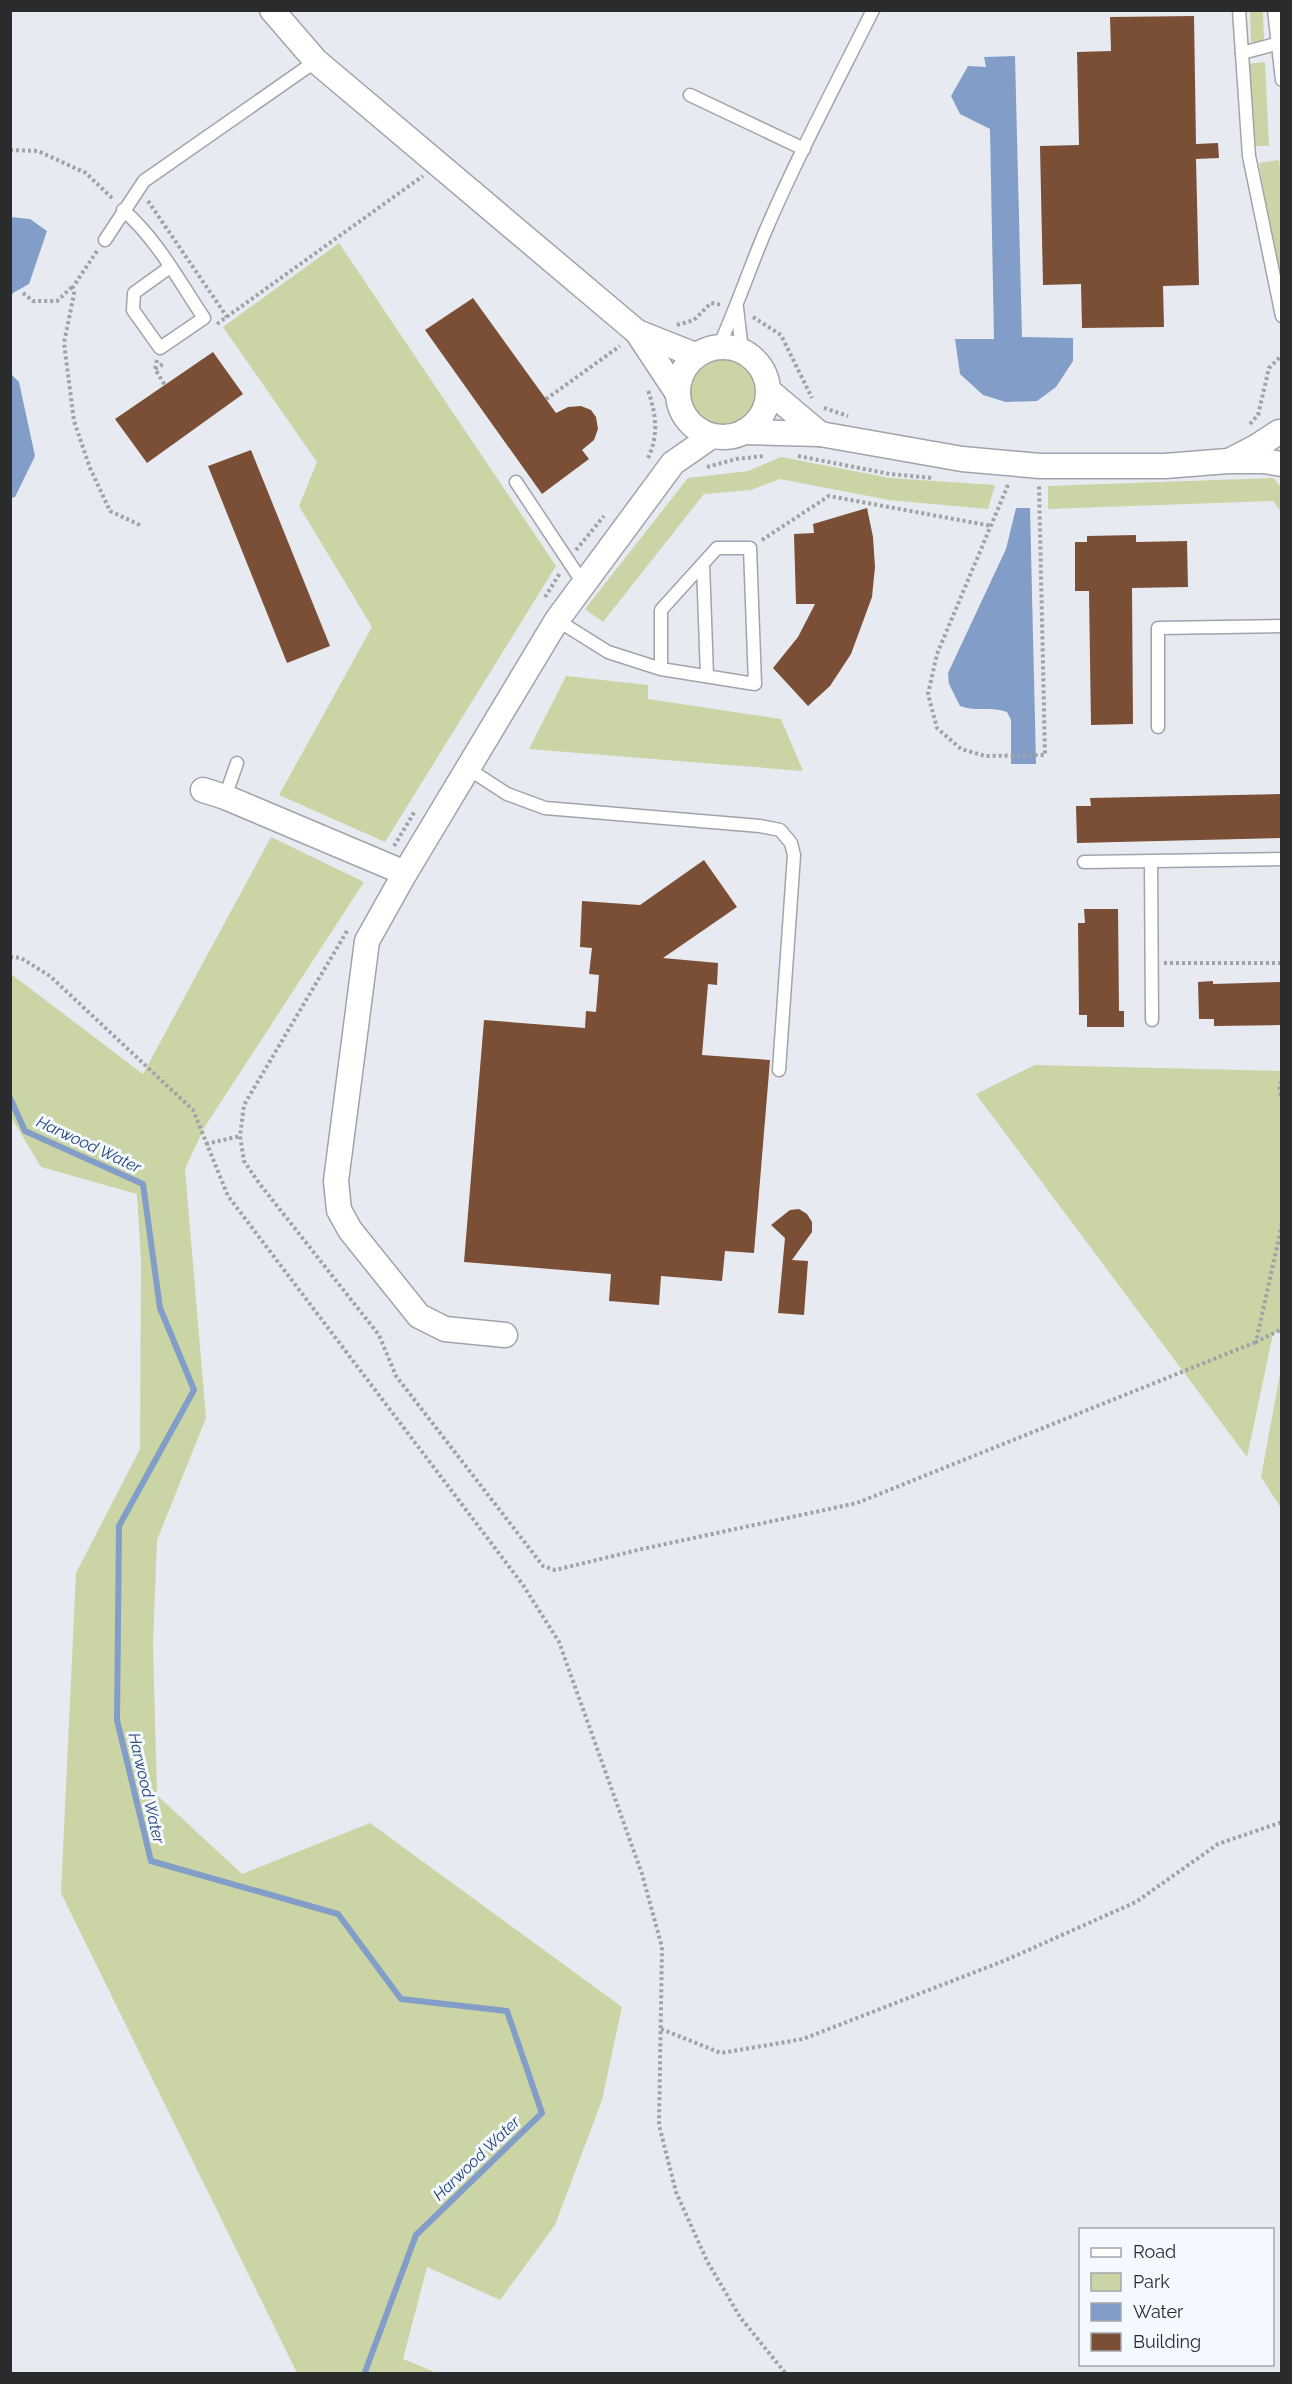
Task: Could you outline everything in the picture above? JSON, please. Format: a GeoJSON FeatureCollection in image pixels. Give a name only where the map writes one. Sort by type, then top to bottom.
{"type":"FeatureCollection","features":[{"type":"Feature","properties":{"kind":"street"},"geometry":{"type":"LineString","coordinates":[[272,10],[316,61],[629,339],[681,405],[696,429],[712,436],[728,437],[744,432],[820,434],[962,459],[1040,466],[1165,466],[1228,461],[1264,461],[1281,464]]}},
{"type":"Feature","properties":{"kind":"street"},"geometry":{"type":"LineString","coordinates":[[629,339],[695,356]]}},
{"type":"Feature","properties":{"kind":"street"},"geometry":{"type":"LineString","coordinates":[[673,463],[681,405],[679,380],[685,367],[695,356],[706,349],[718,346],[742,350],[756,360],[765,374],[769,391],[767,403],[762,415],[744,432]]}},
{"type":"Feature","properties":{"kind":"street"},"geometry":{"type":"LineString","coordinates":[[769,391],[820,434]]}},
{"type":"Feature","properties":{"kind":"street"},"geometry":{"type":"LineString","coordinates":[[1228,461],[1256,447],[1280,428]]}},
{"type":"Feature","properties":{"kind":"street"},"geometry":{"type":"LineString","coordinates":[[505,1335],[445,1329],[419,1316],[350,1230],[339,1210],[336,1181],[367,941],[467,768],[557,620],[673,463],[712,436]]}},
{"type":"Feature","properties":{"kind":"street"},"geometry":{"type":"LineString","coordinates":[[214,794],[405,873]]}},
{"type":"Feature","properties":{"kind":"lane"},"geometry":{"type":"LineString","coordinates":[[718,346],[737,307],[765,232],[873,10]]}},
{"type":"Feature","properties":{"kind":"lane"},"geometry":{"type":"LineString","coordinates":[[1239,10],[1249,156],[1281,316]]}},
{"type":"Feature","properties":{"kind":"lane"},"geometry":{"type":"LineString","coordinates":[[1274,10],[1281,80]]}},
{"type":"Feature","properties":{"kind":"lane"},"geometry":{"type":"LineString","coordinates":[[1242,53],[1276,44]]}},
{"type":"Feature","properties":{"kind":"lane"},"geometry":{"type":"LineString","coordinates":[[105,240],[144,181],[316,61]]}},
{"type":"Feature","properties":{"kind":"lane"},"geometry":{"type":"LineString","coordinates":[[690,95],[804,149]]}},
{"type":"Feature","properties":{"kind":"lane"},"geometry":{"type":"LineString","coordinates":[[123,210],[142,226],[170,267],[204,318],[160,348],[134,310],[134,293],[170,267]]}},
{"type":"Feature","properties":{"kind":"lane"},"geometry":{"type":"LineString","coordinates":[[737,307],[742,350]]}},
{"type":"Feature","properties":{"kind":"lane"},"geometry":{"type":"LineString","coordinates":[[516,482],[583,583]]}},
{"type":"Feature","properties":{"kind":"lane"},"geometry":{"type":"LineString","coordinates":[[557,620],[608,652],[661,669],[755,684],[750,548],[717,548],[661,610],[661,669]]}},
{"type":"Feature","properties":{"kind":"lane"},"geometry":{"type":"LineString","coordinates":[[703,564],[707,676]]}},
{"type":"Feature","properties":{"kind":"lane"},"geometry":{"type":"LineString","coordinates":[[1158,727],[1158,628],[1281,626]]}},
{"type":"Feature","properties":{"kind":"lane"},"geometry":{"type":"LineString","coordinates":[[214,794],[237,763]]}},
{"type":"Feature","properties":{"kind":"lane"},"geometry":{"type":"LineString","coordinates":[[467,768],[507,794],[545,808],[760,826],[780,830],[791,843],[794,855],[779,1070]]}},
{"type":"Feature","properties":{"kind":"lane"},"geometry":{"type":"LineString","coordinates":[[1084,862],[1281,860]]}},
{"type":"Feature","properties":{"kind":"lane"},"geometry":{"type":"LineString","coordinates":[[1151,862],[1152,1020]]}},
{"type":"Feature","properties":{"kind":"path"},"geometry":{"type":"LineString","coordinates":[[10,150],[38,151],[86,173],[123,210]]}},
{"type":"Feature","properties":{"kind":"path"},"geometry":{"type":"LineString","coordinates":[[415,168],[432,183]]}},
{"type":"Feature","properties":{"kind":"path"},"geometry":{"type":"LineString","coordinates":[[209,330],[423,176]]}},
{"type":"Feature","properties":{"kind":"path"},"geometry":{"type":"LineString","coordinates":[[144,181],[148,201],[227,317]]}},
{"type":"Feature","properties":{"kind":"path"},"geometry":{"type":"LineString","coordinates":[[23,293],[33,301],[57,301],[73,287],[105,240]]}},
{"type":"Feature","properties":{"kind":"path"},"geometry":{"type":"LineString","coordinates":[[73,287],[74,294],[64,343],[74,421],[90,468],[110,511],[142,526]]}},
{"type":"Feature","properties":{"kind":"path"},"geometry":{"type":"LineString","coordinates":[[671,327],[694,320],[711,303],[737,307],[782,335],[816,405],[859,419]]}},
{"type":"Feature","properties":{"kind":"path"},"geometry":{"type":"LineString","coordinates":[[611,338],[629,339]]}},
{"type":"Feature","properties":{"kind":"path"},"geometry":{"type":"LineString","coordinates":[[627,354],[629,339]]}},
{"type":"Feature","properties":{"kind":"path"},"geometry":{"type":"LineString","coordinates":[[546,399],[629,339]]}},
{"type":"Feature","properties":{"kind":"path"},"geometry":{"type":"LineString","coordinates":[[160,348],[155,369],[165,385]]}},
{"type":"Feature","properties":{"kind":"path"},"geometry":{"type":"LineString","coordinates":[[1244,428],[1258,415],[1269,369],[1281,355]]}},
{"type":"Feature","properties":{"kind":"path"},"geometry":{"type":"LineString","coordinates":[[155,369],[164,363]]}},
{"type":"Feature","properties":{"kind":"path"},"geometry":{"type":"LineString","coordinates":[[645,379],[655,409],[656,442],[646,463]]}},
{"type":"Feature","properties":{"kind":"path"},"geometry":{"type":"LineString","coordinates":[[789,455],[890,474],[937,478]]}},
{"type":"Feature","properties":{"kind":"path"},"geometry":{"type":"LineString","coordinates":[[697,470],[736,459],[765,456]]}},
{"type":"Feature","properties":{"kind":"path"},"geometry":{"type":"LineString","coordinates":[[996,484],[1018,485]]}},
{"type":"Feature","properties":{"kind":"path"},"geometry":{"type":"LineString","coordinates":[[1029,484],[1050,484]]}},
{"type":"Feature","properties":{"kind":"path"},"geometry":{"type":"LineString","coordinates":[[1008,485],[937,654],[928,694],[937,728],[961,750],[985,756],[1045,755],[1039,484]]}},
{"type":"Feature","properties":{"kind":"path"},"geometry":{"type":"LineString","coordinates":[[750,548],[830,496],[992,526]]}},
{"type":"Feature","properties":{"kind":"path"},"geometry":{"type":"LineString","coordinates":[[543,601],[567,560],[611,508]]}},
{"type":"Feature","properties":{"kind":"path"},"geometry":{"type":"LineString","coordinates":[[382,864],[419,803]]}},
{"type":"Feature","properties":{"kind":"path"},"geometry":{"type":"LineString","coordinates":[[347,930],[243,1105],[240,1136],[243,1161],[379,1335],[396,1376],[543,1566],[555,1570],[857,1503],[1256,1342],[1281,1329]]}},
{"type":"Feature","properties":{"kind":"path"},"geometry":{"type":"LineString","coordinates":[[10,957],[21,958],[50,976],[193,1110],[228,1196],[523,1585],[559,1642],[642,1874],[662,1947],[659,2125],[676,2192],[707,2261],[740,2317],[786,2373]]}},
{"type":"Feature","properties":{"kind":"path"},"geometry":{"type":"LineString","coordinates":[[1151,963],[1281,963]]}},
{"type":"Feature","properties":{"kind":"path"},"geometry":{"type":"LineString","coordinates":[[1281,1082],[1279,1085],[1281,1101]]}},
{"type":"Feature","properties":{"kind":"path"},"geometry":{"type":"LineString","coordinates":[[206,1144],[240,1136]]}},
{"type":"Feature","properties":{"kind":"path"},"geometry":{"type":"LineString","coordinates":[[1256,1342],[1281,1224]]}},
{"type":"Feature","properties":{"kind":"path"},"geometry":{"type":"LineString","coordinates":[[661,2030],[721,2053],[803,2039],[1006,1960],[1136,1902],[1218,1844],[1281,1822]]}},
{"type":"Feature","properties":{"kind":"green space"},"geometry":{"type":"Polygon","coordinates":[[[1250,11],[1263,11],[1264,41],[1251,42],[1250,11]]]}},
{"type":"Feature","properties":{"kind":"green space"},"geometry":{"type":"Polygon","coordinates":[[[1265,62],[1269,146],[1256,146],[1248,64],[1265,62]]]}},
{"type":"Feature","properties":{"kind":"green space"},"geometry":{"type":"Polygon","coordinates":[[[1279,160],[1281,285],[1277,273],[1259,163],[1279,160]]]}},
{"type":"Feature","properties":{"kind":"green space"},"geometry":{"type":"Polygon","coordinates":[[[339,243],[556,566],[385,842],[279,795],[372,627],[299,506],[317,462],[223,327],[339,243]]]}},
{"type":"Feature","properties":{"kind":"green space"},"geometry":{"type":"Polygon","coordinates":[[[723,355],[743,361],[753,371],[759,391],[753,411],[743,421],[723,427],[703,421],[693,411],[687,391],[693,371],[703,361],[723,355]]]}},
{"type":"Feature","properties":{"kind":"green space"},"geometry":{"type":"Polygon","coordinates":[[[781,457],[890,478],[995,485],[988,509],[889,500],[780,479],[751,490],[704,494],[603,622],[585,609],[688,478],[748,471],[781,457]]]}},
{"type":"Feature","properties":{"kind":"green space"},"geometry":{"type":"Polygon","coordinates":[[[1273,478],[1281,487],[1281,512],[1273,501],[1048,509],[1048,486],[1273,478]]]}},
{"type":"Feature","properties":{"kind":"green space"},"geometry":{"type":"Polygon","coordinates":[[[566,676],[648,685],[648,699],[781,719],[803,771],[529,749],[566,676]]]}},
{"type":"Feature","properties":{"kind":"green space"},"geometry":{"type":"Polygon","coordinates":[[[271,837],[364,882],[204,1128],[185,1169],[206,1418],[157,1540],[153,1644],[157,1795],[242,1874],[370,1823],[622,2007],[602,2100],[555,2225],[500,2300],[427,2267],[403,2359],[437,2373],[297,2373],[61,1893],[76,1573],[140,1449],[141,1261],[137,1194],[41,1167],[11,1117],[11,974],[143,1074],[271,837]]]}},
{"type":"Feature","properties":{"kind":"green space"},"geometry":{"type":"Polygon","coordinates":[[[1035,1065],[1281,1071],[1281,1329],[1273,1334],[1247,1457],[976,1094],[1035,1065]]]}},
{"type":"Feature","properties":{"kind":"green space"},"geometry":{"type":"Polygon","coordinates":[[[1281,1368],[1282,1508],[1261,1477],[1281,1368]]]}},
{"type":"Feature","properties":{"kind":"water"},"geometry":{"type":"Polygon","coordinates":[[[1015,56],[1022,337],[1073,338],[1073,361],[1056,387],[1037,401],[1006,402],[983,395],[960,374],[955,339],[994,339],[990,129],[960,114],[951,96],[968,66],[986,67],[984,57],[1015,56]]]}},
{"type":"Feature","properties":{"kind":"water"},"geometry":{"type":"Polygon","coordinates":[[[11,217],[30,219],[47,231],[29,284],[13,293],[11,297],[11,217]]]}},
{"type":"Feature","properties":{"kind":"water"},"geometry":{"type":"Polygon","coordinates":[[[10,373],[19,382],[35,456],[15,497],[11,498],[10,373]]]}},
{"type":"Feature","properties":{"kind":"water"},"geometry":{"type":"Polygon","coordinates":[[[1016,508],[1030,508],[1036,764],[1011,764],[1011,720],[1007,712],[960,706],[949,684],[948,673],[1006,549],[1016,508]]]}},
{"type":"Feature","properties":{"kind":"building"},"geometry":{"type":"Polygon","coordinates":[[[1194,16],[1196,144],[1218,143],[1219,158],[1196,159],[1199,285],[1163,286],[1164,327],[1082,328],[1081,284],[1043,285],[1040,146],[1079,145],[1077,52],[1111,51],[1110,17],[1194,16]]]}},
{"type":"Feature","properties":{"kind":"building"},"geometry":{"type":"Polygon","coordinates":[[[473,298],[556,413],[568,407],[581,406],[591,410],[596,417],[598,429],[594,440],[582,450],[589,459],[542,494],[425,330],[473,298]]]}},
{"type":"Feature","properties":{"kind":"building"},"geometry":{"type":"Polygon","coordinates":[[[213,352],[243,394],[147,463],[115,419],[213,352]]]}},
{"type":"Feature","properties":{"kind":"building"},"geometry":{"type":"Polygon","coordinates":[[[251,450],[330,646],[287,663],[208,466],[251,450]]]}},
{"type":"Feature","properties":{"kind":"building"},"geometry":{"type":"Polygon","coordinates":[[[867,508],[873,537],[875,567],[872,597],[851,654],[830,686],[808,706],[773,668],[798,637],[815,604],[796,604],[794,534],[814,533],[813,524],[867,508]]]}},
{"type":"Feature","properties":{"kind":"building"},"geometry":{"type":"Polygon","coordinates":[[[1136,535],[1136,542],[1187,541],[1188,587],[1132,588],[1133,724],[1091,725],[1089,591],[1075,591],[1075,542],[1087,542],[1087,536],[1136,535]]]}},
{"type":"Feature","properties":{"kind":"building"},"geometry":{"type":"Polygon","coordinates":[[[1280,794],[1281,838],[1077,843],[1076,806],[1091,806],[1090,798],[1280,794]]]}},
{"type":"Feature","properties":{"kind":"building"},"geometry":{"type":"Polygon","coordinates":[[[704,860],[737,907],[663,958],[718,963],[717,985],[708,984],[702,1055],[770,1060],[754,1253],[725,1251],[722,1281],[661,1276],[659,1305],[609,1301],[611,1274],[464,1262],[484,1020],[585,1028],[586,1011],[596,1012],[599,975],[589,974],[592,948],[580,947],[582,901],[640,905],[704,860]]]}},
{"type":"Feature","properties":{"kind":"building"},"geometry":{"type":"Polygon","coordinates":[[[1084,909],[1118,909],[1119,1011],[1124,1011],[1124,1027],[1087,1027],[1087,1015],[1079,1015],[1078,923],[1085,923],[1084,909]]]}},
{"type":"Feature","properties":{"kind":"building"},"geometry":{"type":"Polygon","coordinates":[[[1213,981],[1213,984],[1281,982],[1281,1025],[1214,1026],[1214,1019],[1199,1019],[1198,982],[1213,981]]]}},
{"type":"Feature","properties":{"kind":"building"},"geometry":{"type":"Polygon","coordinates":[[[799,1209],[807,1214],[812,1222],[812,1232],[792,1260],[808,1261],[804,1315],[778,1313],[785,1238],[771,1225],[790,1210],[799,1209]]]}},
{"type":"Feature","properties":{"kind":"waterway","name":"Harwood Water"},"geometry":{"type":"LineString","coordinates":[[10,1098],[25,1131],[143,1184],[160,1308],[194,1390],[119,1526],[117,1720],[151,1861],[338,1914],[401,1999],[507,2011],[542,2113],[416,2235],[365,2372],[367,2374]]}}]}
